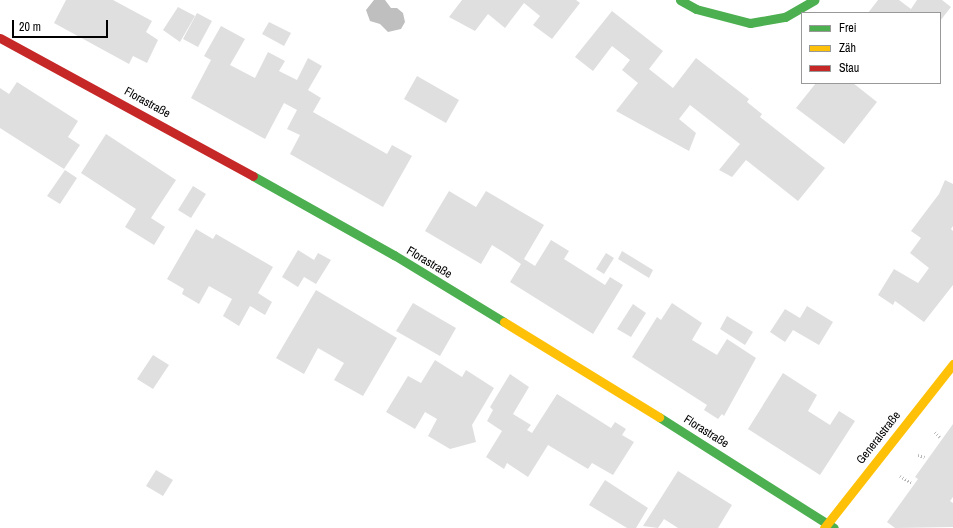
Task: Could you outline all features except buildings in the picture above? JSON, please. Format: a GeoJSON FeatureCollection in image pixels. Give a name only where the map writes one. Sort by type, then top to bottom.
{"type":"FeatureCollection","features":[{"type":"Feature","properties":{"kind":"street"},"geometry":{"type":"LineString","coordinates":[[680,0],[696,9],[750,23],[785,16],[815,0]]}},
{"type":"Feature","properties":{"kind":"street","name":"Florastraße"},"geometry":{"type":"LineString","coordinates":[[0,38],[125,104],[394,255],[659,417],[828,527]]}},
{"type":"Feature","properties":{"kind":"street","name":"Generalstraße"},"geometry":{"type":"LineString","coordinates":[[828,527],[953,364]]}},
{"type":"Feature","properties":{"kind":"shaded area"},"geometry":{"type":"Polygon","coordinates":[[[374,0],[385,0],[391,8],[397,8],[403,13],[405,22],[401,29],[388,32],[380,24],[370,21],[366,10],[374,0]]]}},
{"type":"Feature","properties":{"kind":"traffic: fast"},"geometry":{"type":"LineString","coordinates":[[680,0],[696,9],[750,23],[785,17],[815,0]]}},
{"type":"Feature","properties":{"kind":"traffic: fast"},"geometry":{"type":"LineString","coordinates":[[253,176],[394,255],[504,322]]}},
{"type":"Feature","properties":{"kind":"traffic: fast"},"geometry":{"type":"LineString","coordinates":[[659,417],[834,528]]}},
{"type":"Feature","properties":{"kind":"traffic: slow"},"geometry":{"type":"LineString","coordinates":[[504,322],[659,417]]}},
{"type":"Feature","properties":{"kind":"traffic: slow"},"geometry":{"type":"LineString","coordinates":[[824,528],[953,364]]}},
{"type":"Feature","properties":{"kind":"traffic: jam"},"geometry":{"type":"LineString","coordinates":[[0,38],[253,176]]}}]}
